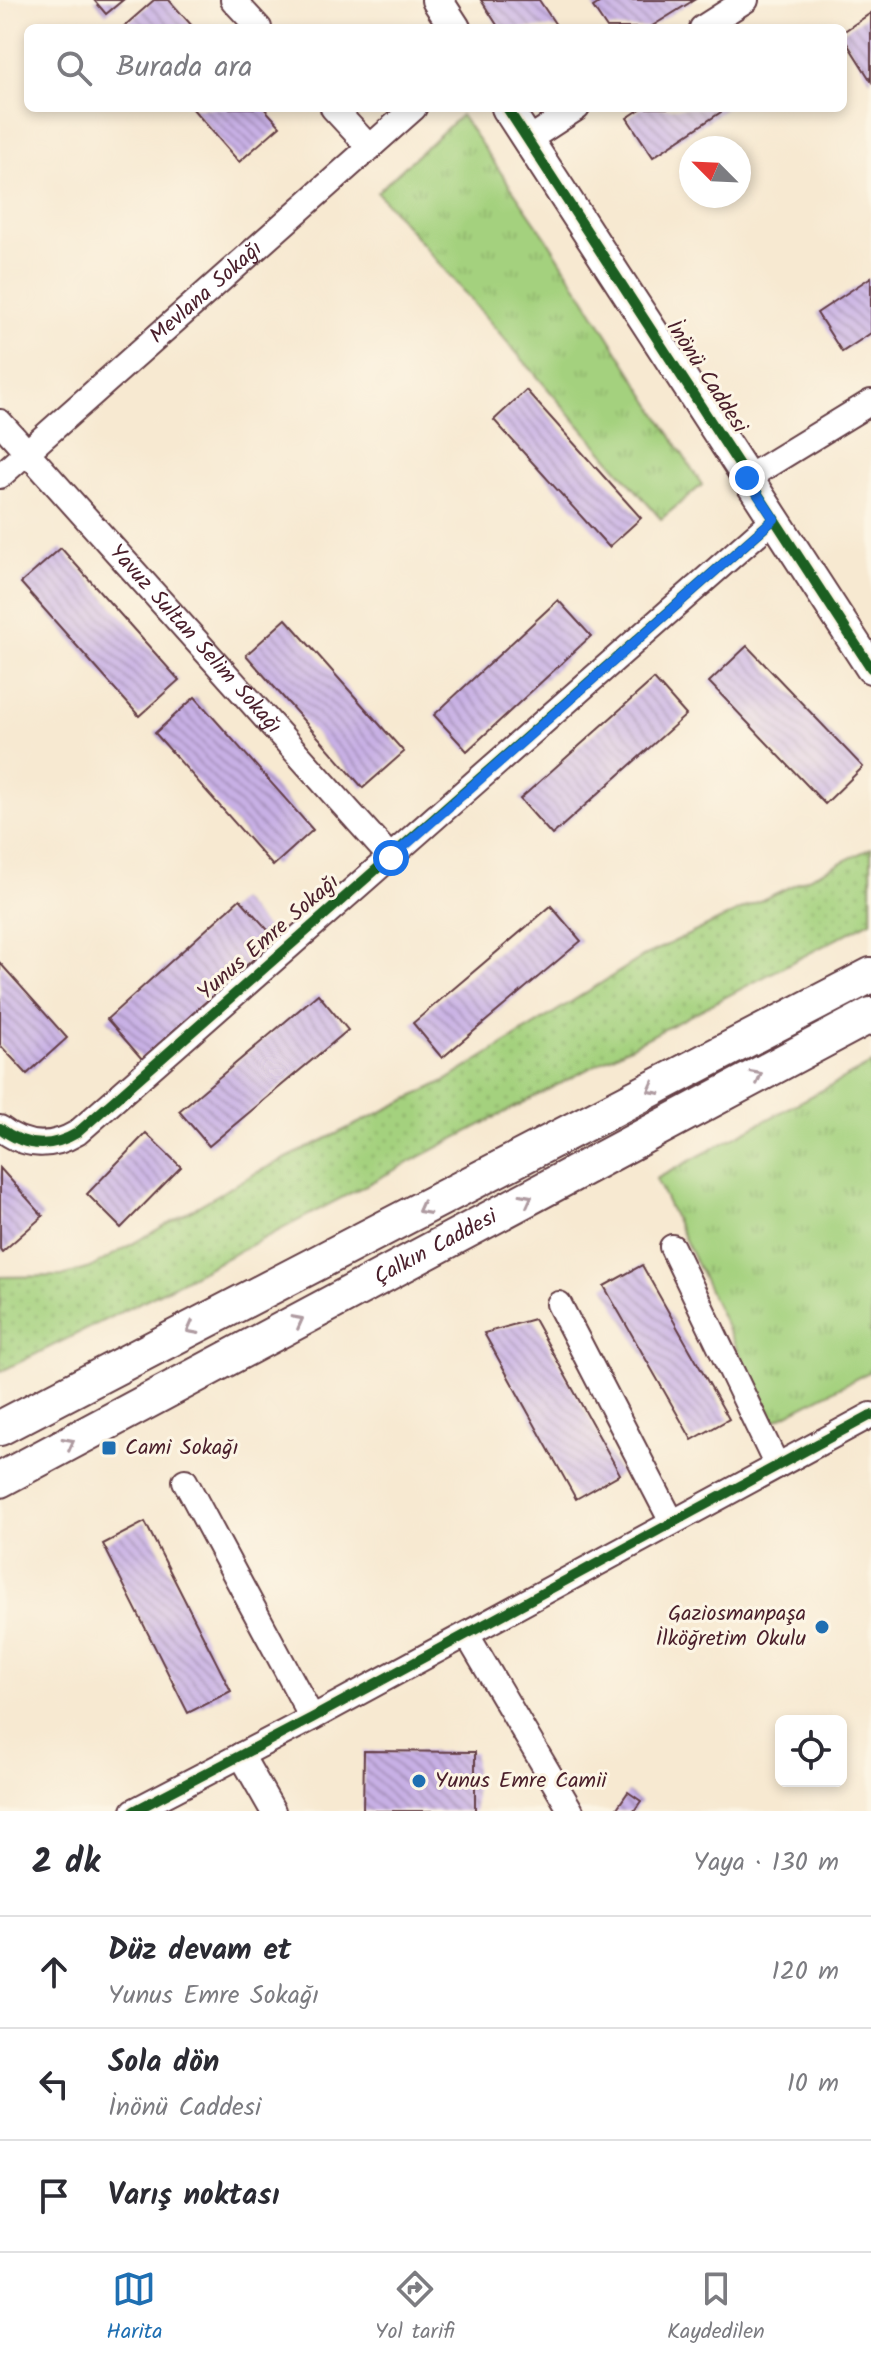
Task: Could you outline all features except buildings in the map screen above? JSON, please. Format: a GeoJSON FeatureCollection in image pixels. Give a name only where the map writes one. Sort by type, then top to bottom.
{"type":"FeatureCollection","features":[{"type":"Feature","properties":{"kind":"main road","name":"Çalkın Caddesi"},"geometry":{"type":"LineString","coordinates":[[0,1428],[871,975]]}},
{"type":"Feature","properties":{"kind":"main road","name":"Çalkın Caddesi"},"geometry":{"type":"LineString","coordinates":[[0,1480],[871,1015]]}},
{"type":"Feature","properties":{"kind":"street"},"geometry":{"type":"LineString","coordinates":[[233,0],[255,24]]}},
{"type":"Feature","properties":{"kind":"street"},"geometry":{"type":"LineString","coordinates":[[437,0],[452,24]]}},
{"type":"Feature","properties":{"kind":"street"},"geometry":{"type":"LineString","coordinates":[[708,24],[746,0]]}},
{"type":"Feature","properties":{"kind":"street"},"geometry":{"type":"LineString","coordinates":[[337,112],[370,148]]}},
{"type":"Feature","properties":{"kind":"street","name":"Mevlana Sokağı"},"geometry":{"type":"LineString","coordinates":[[0,476],[410,112]]}},
{"type":"Feature","properties":{"kind":"street","name":"İnönü Caddesi"},"geometry":{"type":"LineString","coordinates":[[510,112],[871,668]]}},
{"type":"Feature","properties":{"kind":"street"},"geometry":{"type":"LineString","coordinates":[[528,140],[571,112]]}},
{"type":"Feature","properties":{"kind":"street"},"geometry":{"type":"LineString","coordinates":[[747,478],[871,402]]}},
{"type":"Feature","properties":{"kind":"street","name":"Yavuz Sultan Selim Sokağı"},"geometry":{"type":"LineString","coordinates":[[0,422],[391,858]]}},
{"type":"Feature","properties":{"kind":"street","name":"Yunus Emre Sokağı"},"geometry":{"type":"LineString","coordinates":[[0,1128],[16,1139],[32,1144],[55,1143],[77,1133],[774,519]]}},
{"type":"Feature","properties":{"kind":"street"},"geometry":{"type":"LineString","coordinates":[[672,1247],[777,1466]]}},
{"type":"Feature","properties":{"kind":"street"},"geometry":{"type":"LineString","coordinates":[[559,1304],[672,1522]]}},
{"type":"Feature","properties":{"kind":"street"},"geometry":{"type":"LineString","coordinates":[[134,1811],[467,1635],[871,1415]]}},
{"type":"Feature","properties":{"kind":"street"},"geometry":{"type":"LineString","coordinates":[[185,1481],[312,1718]]}},
{"type":"Feature","properties":{"kind":"street"},"geometry":{"type":"LineString","coordinates":[[467,1635],[571,1811]]}},
{"type":"Feature","properties":{"kind":"street"},"geometry":{"type":"LineString","coordinates":[[241,1755],[273,1811]]}},
{"type":"Feature","properties":{"kind":"green space"},"geometry":{"type":"Polygon","coordinates":[[[461,115],[549,242],[702,485],[661,519],[377,192],[461,115]]]}},
{"type":"Feature","properties":{"kind":"green space"},"geometry":{"type":"Polygon","coordinates":[[[871,848],[871,921],[167,1289],[0,1372],[0,1277],[62,1276],[90,1268],[256,1173],[447,1080],[646,955],[871,848]]]}},
{"type":"Feature","properties":{"kind":"green space"},"geometry":{"type":"Polygon","coordinates":[[[871,1064],[871,1371],[772,1422],[656,1179],[871,1064]]]}},
{"type":"Feature","properties":{"kind":"cycle path"},"geometry":{"type":"LineString","coordinates":[[510,112],[871,668]]}},
{"type":"Feature","properties":{"kind":"cycle path"},"geometry":{"type":"LineString","coordinates":[[0,1128],[18,1139],[37,1144],[57,1142],[77,1133],[774,519]]}},
{"type":"Feature","properties":{"kind":"cycle path"},"geometry":{"type":"LineString","coordinates":[[134,1811],[871,1415]]}},
{"type":"Feature","properties":{"kind":"place","name":"Cami Sokağı"},"geometry":{"type":"Point","coordinates":[109,1448]}},
{"type":"Feature","properties":{"kind":"place","name":"Gaziosmanpaşa İlköğretim Okulu"},"geometry":{"type":"Point","coordinates":[822,1627]}},
{"type":"Feature","properties":{"kind":"place","name":"Yunus Emre Camii"},"geometry":{"type":"Point","coordinates":[419,1781]}},
{"type":"Feature","properties":{"kind":"route"},"geometry":{"type":"LineString","coordinates":[[391,858],[774,519],[747,478]]}}]}
